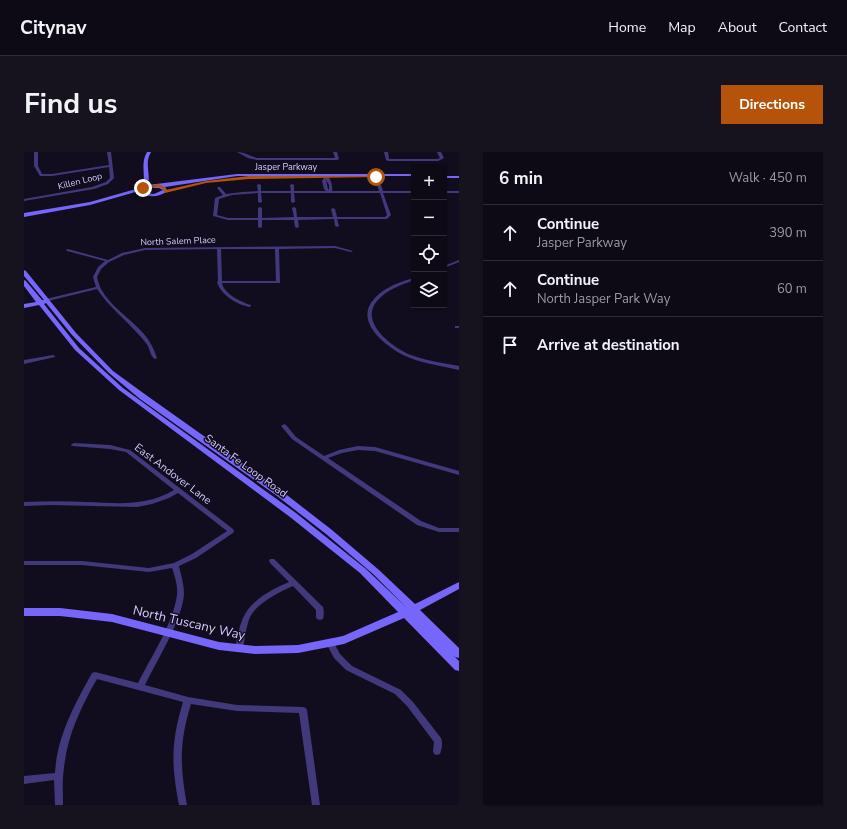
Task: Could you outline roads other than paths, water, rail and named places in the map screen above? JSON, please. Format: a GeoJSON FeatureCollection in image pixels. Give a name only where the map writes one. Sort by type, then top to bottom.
{"type":"FeatureCollection","features":[{"type":"Feature","properties":{"kind":"street"},"geometry":{"type":"LineString","coordinates":[[36,152],[36,166],[40,174],[46,175],[110,166]]}},
{"type":"Feature","properties":{"kind":"street","name":"Killen Loop"},"geometry":{"type":"LineString","coordinates":[[24,200],[104,185],[111,180],[109,152]]}},
{"type":"Feature","properties":{"kind":"street"},"geometry":{"type":"LineString","coordinates":[[147,195],[141,193],[147,178],[144,163],[149,152]]}},
{"type":"Feature","properties":{"kind":"street"},"geometry":{"type":"LineString","coordinates":[[153,152],[149,162],[153,178],[159,186],[165,189],[165,192]]}},
{"type":"Feature","properties":{"kind":"street"},"geometry":{"type":"LineString","coordinates":[[239,152],[249,158],[257,159],[337,159],[336,152]]}},
{"type":"Feature","properties":{"kind":"street"},"geometry":{"type":"LineString","coordinates":[[289,152],[290,159]]}},
{"type":"Feature","properties":{"kind":"street"},"geometry":{"type":"LineString","coordinates":[[386,152],[388,160],[441,159],[439,152]]}},
{"type":"Feature","properties":{"kind":"street","name":"Jasper Parkway"},"geometry":{"type":"LineString","coordinates":[[143,188],[237,176],[411,176]]}},
{"type":"Feature","properties":{"kind":"street"},"geometry":{"type":"LineString","coordinates":[[326,176],[324,181],[326,189],[330,192]]}},
{"type":"Feature","properties":{"kind":"street","name":"Jasper Parkway"},"geometry":{"type":"LineString","coordinates":[[147,195],[157,195],[193,184],[237,178],[326,176]]}},
{"type":"Feature","properties":{"kind":"street"},"geometry":{"type":"LineString","coordinates":[[447,176],[459,176]]}},
{"type":"Feature","properties":{"kind":"street"},"geometry":{"type":"LineString","coordinates":[[259,185],[260,202]]}},
{"type":"Feature","properties":{"kind":"street"},"geometry":{"type":"LineString","coordinates":[[292,185],[293,202]]}},
{"type":"Feature","properties":{"kind":"street"},"geometry":{"type":"LineString","coordinates":[[379,185],[381,192],[389,217],[336,219],[228,219],[216,217],[217,198],[225,195],[259,192],[381,192],[411,192]]}},
{"type":"Feature","properties":{"kind":"street"},"geometry":{"type":"LineString","coordinates":[[24,215],[119,196],[143,188]]}},
{"type":"Feature","properties":{"kind":"street"},"geometry":{"type":"LineString","coordinates":[[219,188],[225,195]]}},
{"type":"Feature","properties":{"kind":"street"},"geometry":{"type":"LineString","coordinates":[[349,192],[350,199]]}},
{"type":"Feature","properties":{"kind":"street"},"geometry":{"type":"LineString","coordinates":[[447,192],[459,192]]}},
{"type":"Feature","properties":{"kind":"street"},"geometry":{"type":"LineString","coordinates":[[24,218],[129,196],[147,195]]}},
{"type":"Feature","properties":{"kind":"street"},"geometry":{"type":"LineString","coordinates":[[260,208],[260,227]]}},
{"type":"Feature","properties":{"kind":"street"},"geometry":{"type":"LineString","coordinates":[[294,208],[297,227]]}},
{"type":"Feature","properties":{"kind":"street"},"geometry":{"type":"LineString","coordinates":[[333,209],[337,226]]}},
{"type":"Feature","properties":{"kind":"street","name":"North Salem Place"},"geometry":{"type":"LineString","coordinates":[[98,288],[94,277],[99,268],[108,261],[123,254],[145,249],[335,247],[351,251]]}},
{"type":"Feature","properties":{"kind":"street"},"geometry":{"type":"LineString","coordinates":[[219,248],[220,286],[224,292],[241,304],[249,306]]}},
{"type":"Feature","properties":{"kind":"street"},"geometry":{"type":"LineString","coordinates":[[220,282],[278,282],[277,248]]}},
{"type":"Feature","properties":{"kind":"street"},"geometry":{"type":"LineString","coordinates":[[68,250],[108,261]]}},
{"type":"Feature","properties":{"kind":"street"},"geometry":{"type":"LineString","coordinates":[[447,266],[459,261]]}},
{"type":"Feature","properties":{"kind":"street","name":"Santa Fe Loop Road"},"geometry":{"type":"LineString","coordinates":[[24,272],[77,349],[110,379],[293,515],[363,571],[459,654]]}},
{"type":"Feature","properties":{"kind":"street"},"geometry":{"type":"LineString","coordinates":[[411,280],[385,291],[376,299],[370,307],[369,317],[372,327],[378,336],[406,354],[459,368]]}},
{"type":"Feature","properties":{"kind":"street","name":"Santa Fe Loop Road"},"geometry":{"type":"LineString","coordinates":[[24,282],[44,301]]}},
{"type":"Feature","properties":{"kind":"street"},"geometry":{"type":"LineString","coordinates":[[24,306],[98,288],[122,315],[147,339],[156,358]]}},
{"type":"Feature","properties":{"kind":"street"},"geometry":{"type":"LineString","coordinates":[[24,362],[53,356]]}},
{"type":"Feature","properties":{"kind":"street"},"geometry":{"type":"LineString","coordinates":[[284,426],[294,438],[419,523],[439,530],[459,530]]}},
{"type":"Feature","properties":{"kind":"street","name":"East Andover Lane"},"geometry":{"type":"LineString","coordinates":[[74,446],[110,447],[128,451],[231,531],[194,556],[175,565]]}},
{"type":"Feature","properties":{"kind":"street"},"geometry":{"type":"LineString","coordinates":[[323,458],[341,451],[358,448],[375,449],[459,473]]}},
{"type":"Feature","properties":{"kind":"street"},"geometry":{"type":"LineString","coordinates":[[24,504],[51,503],[137,505],[167,497],[179,490]]}},
{"type":"Feature","properties":{"kind":"street"},"geometry":{"type":"LineString","coordinates":[[272,561],[320,609],[320,617]]}},
{"type":"Feature","properties":{"kind":"street"},"geometry":{"type":"LineString","coordinates":[[24,562],[82,563],[149,570],[175,565],[179,581],[180,596],[177,611],[140,687]]}},
{"type":"Feature","properties":{"kind":"street"},"geometry":{"type":"LineString","coordinates":[[239,648],[248,614],[255,606],[283,587],[294,583]]}},
{"type":"Feature","properties":{"kind":"street","name":"North Tuscany Way"},"geometry":{"type":"LineString","coordinates":[[24,612],[60,612],[112,618],[219,646],[255,650],[298,649],[348,638],[410,611],[459,584]]}},
{"type":"Feature","properties":{"kind":"street","name":"Santa Fe Loop Road"},"geometry":{"type":"LineString","coordinates":[[410,611],[459,667]]}},
{"type":"Feature","properties":{"kind":"street"},"geometry":{"type":"LineString","coordinates":[[330,643],[337,656],[349,668],[398,692],[410,704],[438,742],[437,751]]}},
{"type":"Feature","properties":{"kind":"street"},"geometry":{"type":"LineString","coordinates":[[59,805],[58,785],[61,755],[75,711],[95,675],[188,700],[237,708],[303,710],[316,805]]}},
{"type":"Feature","properties":{"kind":"street"},"geometry":{"type":"LineString","coordinates":[[183,805],[177,778],[176,753],[180,723],[188,700]]}},
{"type":"Feature","properties":{"kind":"street"},"geometry":{"type":"LineString","coordinates":[[24,780],[59,776]]}}]}
